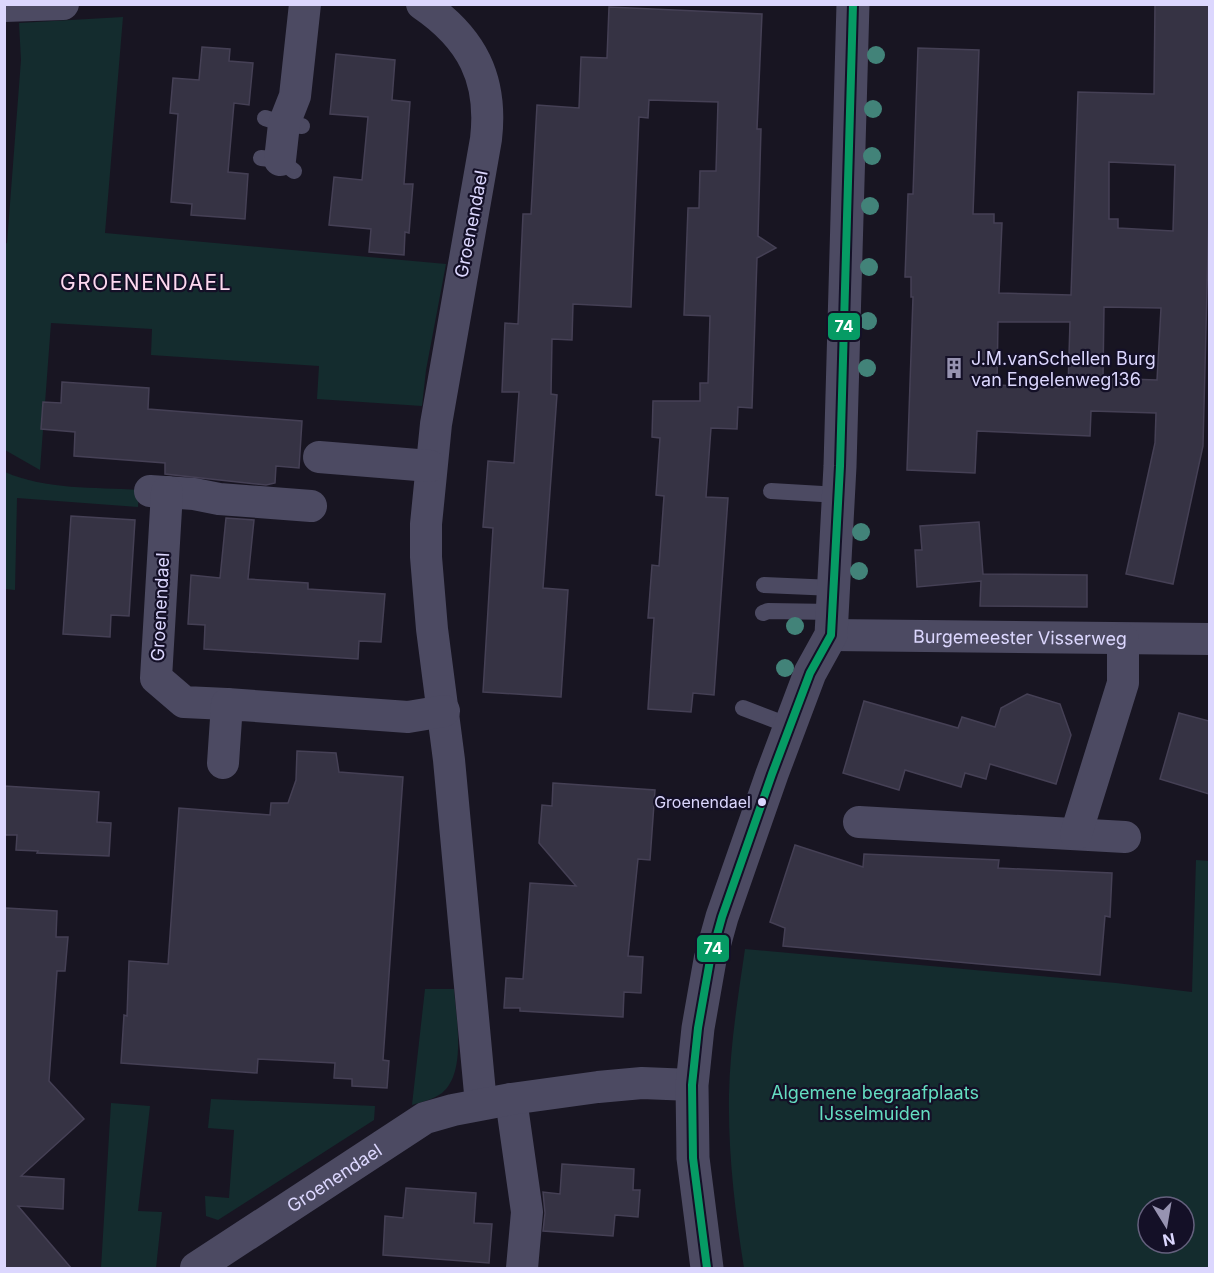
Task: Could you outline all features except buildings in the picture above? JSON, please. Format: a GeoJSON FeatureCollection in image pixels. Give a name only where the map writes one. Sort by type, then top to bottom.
{"type":"FeatureCollection","features":[{"type":"Feature","properties":{"kind":"street"},"geometry":{"type":"LineString","coordinates":[[4,6],[63,4]]}},
{"type":"Feature","properties":{"kind":"street"},"geometry":{"type":"LineString","coordinates":[[278,163],[284,123],[295,96],[304,4]]}},
{"type":"Feature","properties":{"kind":"street","name":"Groenendael"},"geometry":{"type":"LineString","coordinates":[[422,4],[450,26],[473,55],[484,87],[488,113],[486,139],[442,384],[430,466],[426,525],[427,566],[432,629],[496,1101],[527,1212],[522,1269]]}},
{"type":"Feature","properties":{"kind":"street"},"geometry":{"type":"LineString","coordinates":[[707,1269],[693,1158],[692,1084],[702,1001],[715,939],[772,774],[833,612],[839,495],[853,4]]}},
{"type":"Feature","properties":{"kind":"street"},"geometry":{"type":"LineString","coordinates":[[319,457],[430,466]]}},
{"type":"Feature","properties":{"kind":"street","name":"Groenendael"},"geometry":{"type":"LineString","coordinates":[[311,506],[219,499],[159,491],[156,678],[184,702],[408,717],[444,711]]}},
{"type":"Feature","properties":{"kind":"street","name":"Burgemeester Visserweg"},"geometry":{"type":"LineString","coordinates":[[833,612],[1123,639],[1209,639]]}},
{"type":"Feature","properties":{"kind":"street"},"geometry":{"type":"LineString","coordinates":[[1076,834],[1123,682],[1123,639]]}},
{"type":"Feature","properties":{"kind":"street"},"geometry":{"type":"LineString","coordinates":[[223,763],[227,704]]}},
{"type":"Feature","properties":{"kind":"street"},"geometry":{"type":"LineString","coordinates":[[859,822],[1125,837]]}},
{"type":"Feature","properties":{"kind":"street","name":"Groenendael"},"geometry":{"type":"LineString","coordinates":[[196,1269],[425,1118],[496,1101],[642,1083],[692,1084]]}},
{"type":"Feature","properties":{"kind":"lane"},"geometry":{"type":"LineString","coordinates":[[771,491],[839,495]]}},
{"type":"Feature","properties":{"kind":"lane"},"geometry":{"type":"LineString","coordinates":[[764,585],[833,612]]}},
{"type":"Feature","properties":{"kind":"lane"},"geometry":{"type":"LineString","coordinates":[[763,613],[768,611],[833,612]]}},
{"type":"Feature","properties":{"kind":"lane"},"geometry":{"type":"LineString","coordinates":[[743,708],[790,726]]}},
{"type":"Feature","properties":{"kind":"green space"},"geometry":{"type":"Polygon","coordinates":[[[123,17],[105,233],[446,264],[426,370],[422,406],[317,399],[319,366],[151,355],[152,329],[51,323],[40,470],[5,450],[4,244],[7,243],[21,60],[19,23],[123,17]]]}},
{"type":"Feature","properties":{"kind":"green space"},"geometry":{"type":"Polygon","coordinates":[[[5,472],[54,485],[139,490],[138,507],[17,498],[15,590],[5,589],[5,472]]]}},
{"type":"Feature","properties":{"kind":"green space","name":"Algemene begraafplaats IJsselmuiden"},"geometry":{"type":"Polygon","coordinates":[[[1196,860],[1210,861],[1209,1268],[744,1268],[733,1182],[729,1095],[737,1003],[745,949],[1192,992],[1196,860]]]}},
{"type":"Feature","properties":{"kind":"green space"},"geometry":{"type":"Polygon","coordinates":[[[425,989],[454,989],[458,1029],[457,1059],[450,1084],[442,1093],[432,1099],[412,1105],[425,989]]]}},
{"type":"Feature","properties":{"kind":"green space"},"geometry":{"type":"Polygon","coordinates":[[[211,1099],[375,1106],[374,1120],[218,1220],[206,1216],[205,1196],[229,1198],[234,1130],[208,1128],[211,1099]]]}},
{"type":"Feature","properties":{"kind":"green space"},"geometry":{"type":"Polygon","coordinates":[[[111,1103],[150,1106],[138,1211],[162,1212],[156,1268],[101,1268],[111,1103]]]}},
{"type":"Feature","properties":{"kind":"transit line","name":"74"},"geometry":{"type":"LineString","coordinates":[[707,1268],[693,1158],[692,1085],[698,1028],[710,960],[722,917],[772,774],[810,673],[831,635],[840,466],[853,4]]}},
{"type":"Feature","properties":{"kind":"place","name":"J.M.vanSchellen Burg van Engelenweg136"},"geometry":{"type":"Point","coordinates":[954,368]}},
{"type":"Feature","properties":{"kind":"place","name":"Groenendael"},"geometry":{"type":"Point","coordinates":[762,802]}},
{"type":"Feature","properties":{"kind":"district","name":"GROENENDAEL"},"geometry":{"type":"Point","coordinates":[146,282]}}]}
